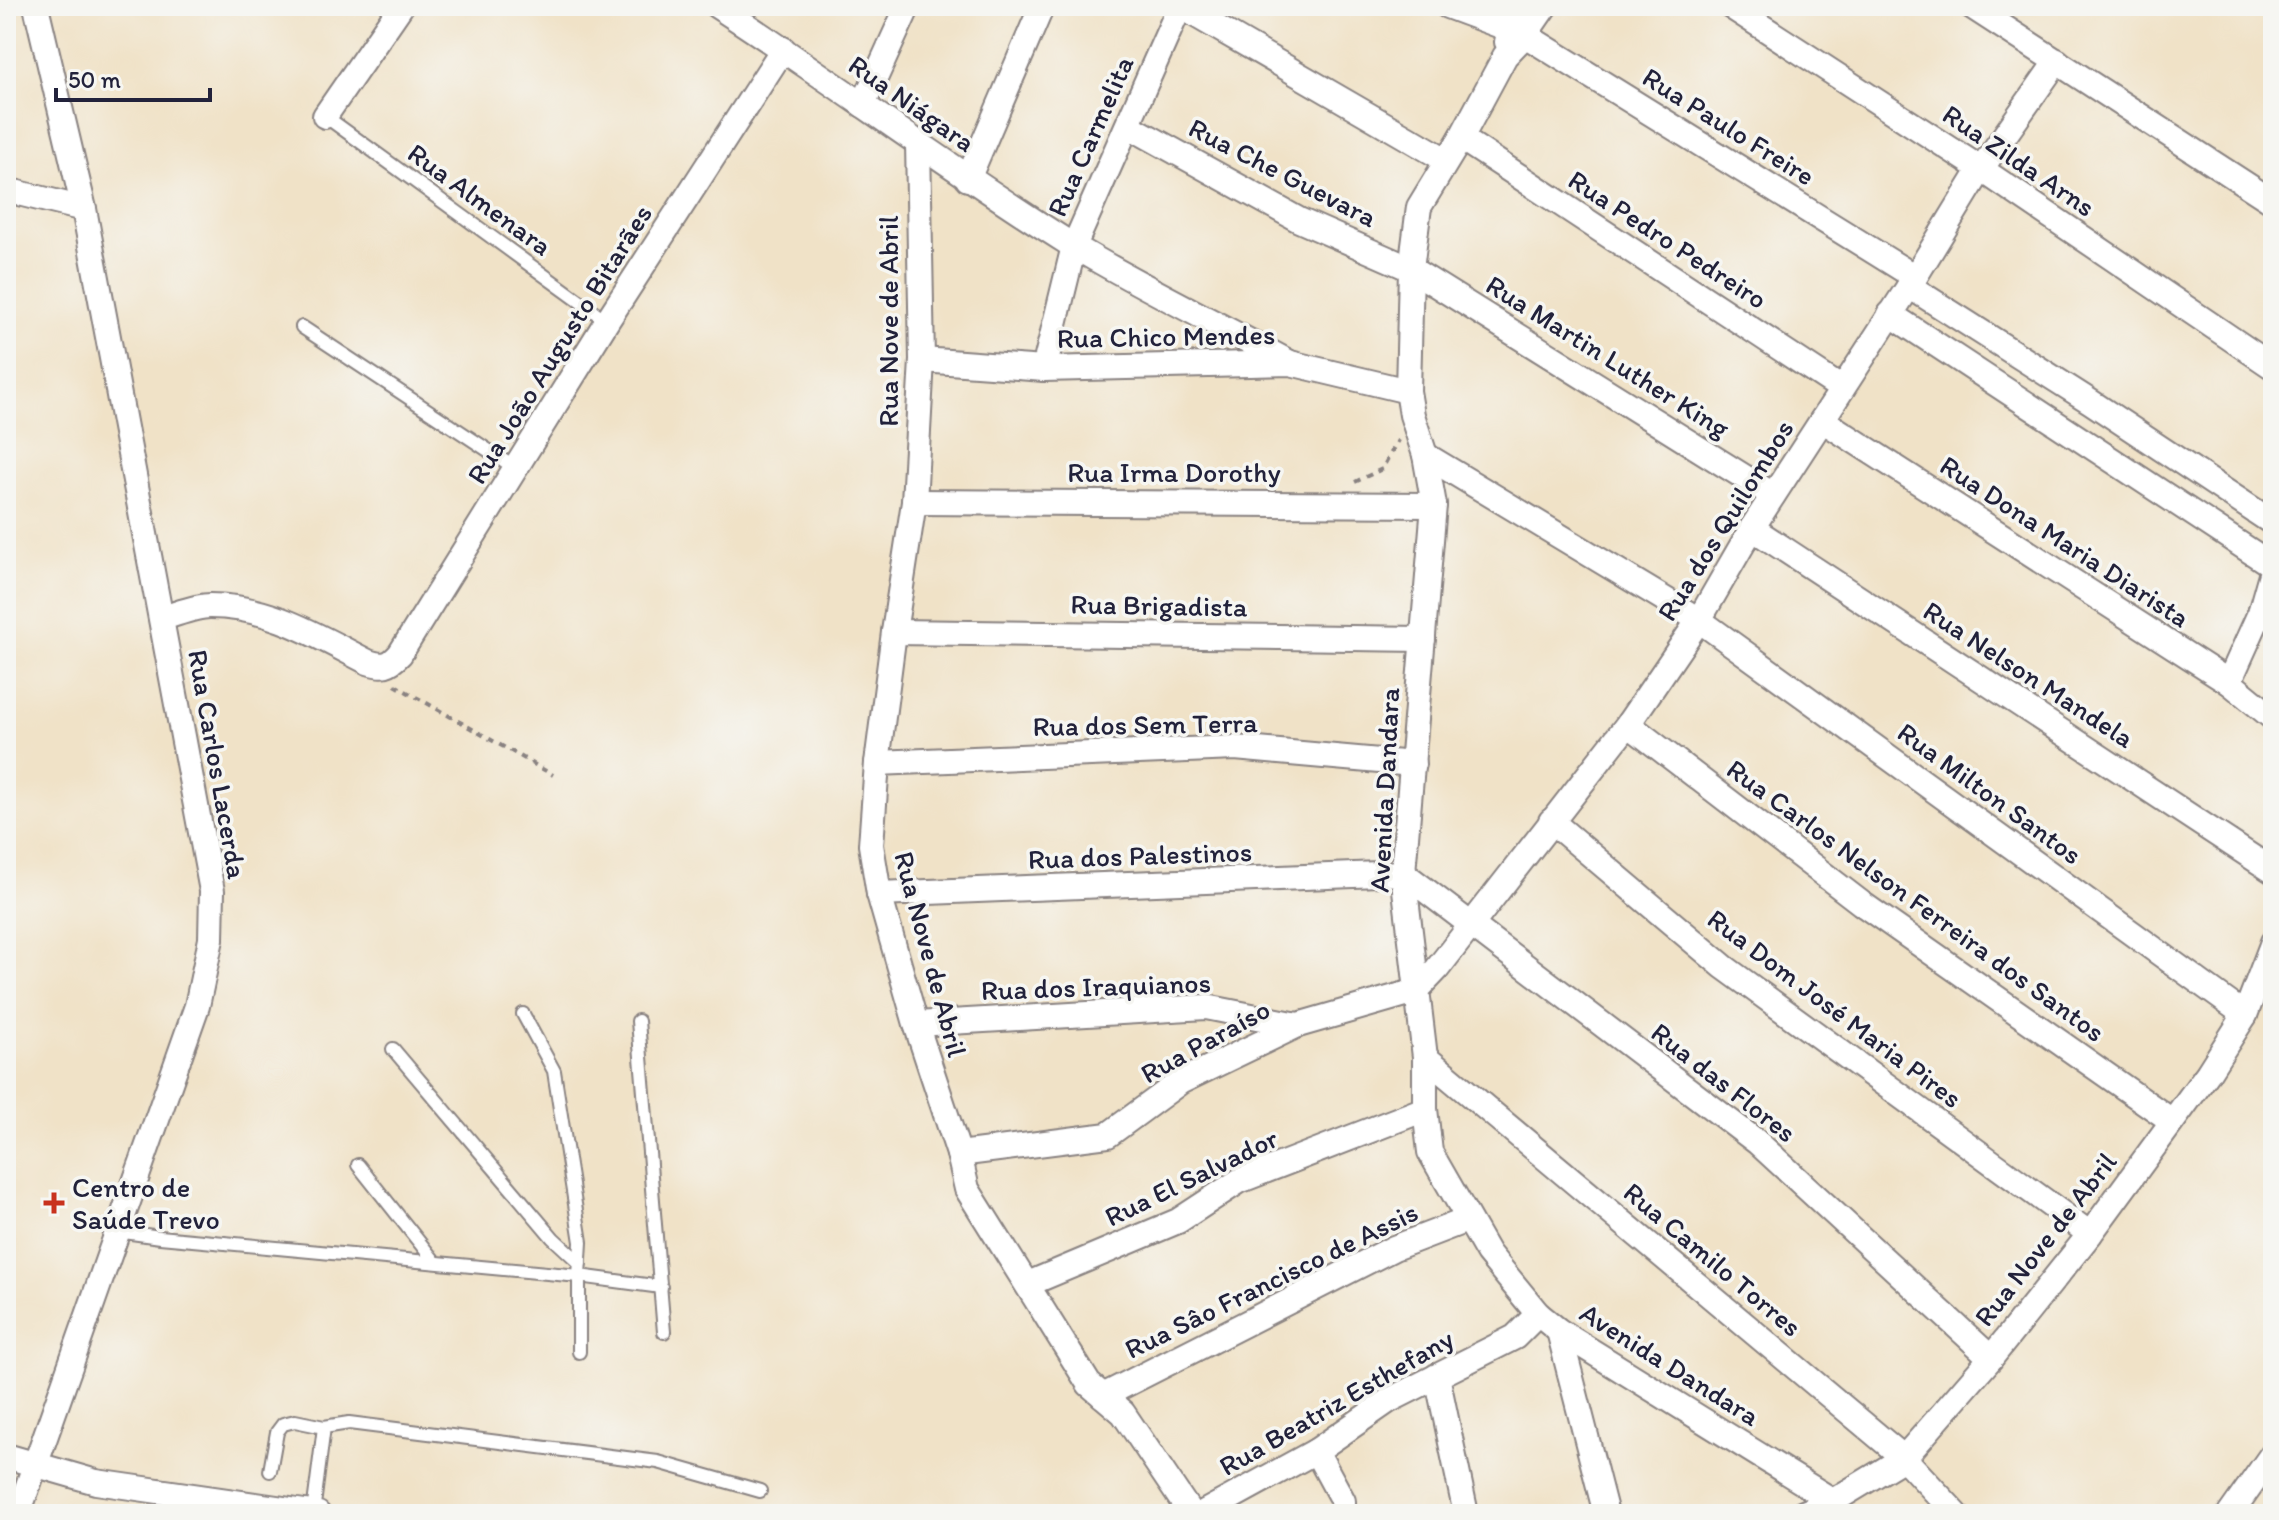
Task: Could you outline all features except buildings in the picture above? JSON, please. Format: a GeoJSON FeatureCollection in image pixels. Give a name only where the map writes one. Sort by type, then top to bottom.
{"type":"FeatureCollection","features":[{"type":"Feature","properties":{"kind":"street","name":"Rua Carlos Lacerda"},"geometry":{"type":"LineString","coordinates":[[18,1514],[197,1006],[211,939],[212,891],[84,209],[36,6]]}},
{"type":"Feature","properties":{"kind":"street"},"geometry":{"type":"LineString","coordinates":[[325,116],[401,6]]}},
{"type":"Feature","properties":{"kind":"street","name":"Rua Niágara"},"geometry":{"type":"LineString","coordinates":[[717,6],[968,179],[1074,246],[1290,363]]}},
{"type":"Feature","properties":{"kind":"street"},"geometry":{"type":"LineString","coordinates":[[863,105],[908,6]]}},
{"type":"Feature","properties":{"kind":"street"},"geometry":{"type":"LineString","coordinates":[[968,179],[1042,6]]}},
{"type":"Feature","properties":{"kind":"street"},"geometry":{"type":"LineString","coordinates":[[1180,6],[1446,160]]}},
{"type":"Feature","properties":{"kind":"street","name":"Rua Carmelita"},"geometry":{"type":"LineString","coordinates":[[1044,369],[1074,246],[1180,6]]}},
{"type":"Feature","properties":{"kind":"street","name":"Rua Paulo Freire"},"geometry":{"type":"LineString","coordinates":[[1447,6],[1518,32],[1912,282],[2273,523]]}},
{"type":"Feature","properties":{"kind":"street","name":"Avenida Dandara"},"geometry":{"type":"LineString","coordinates":[[1518,32],[1520,6]]}},
{"type":"Feature","properties":{"kind":"street","name":"Avenida Dandara"},"geometry":{"type":"LineString","coordinates":[[1545,6],[1518,32],[1461,138],[1419,207],[1411,269],[1410,403],[1425,455],[1434,505],[1403,873],[1425,1057],[1425,1109],[1430,1152],[1488,1253],[1538,1314],[1559,1331],[1833,1501]]}},
{"type":"Feature","properties":{"kind":"street","name":"Rua Zilda Arns"},"geometry":{"type":"LineString","coordinates":[[1730,6],[1981,169],[2273,367]]}},
{"type":"Feature","properties":{"kind":"street"},"geometry":{"type":"LineString","coordinates":[[1971,6],[2273,202]]}},
{"type":"Feature","properties":{"kind":"street","name":"Rua João Augusto Bitarães"},"geometry":{"type":"LineString","coordinates":[[382,666],[392,663],[400,654],[607,321],[783,49]]}},
{"type":"Feature","properties":{"kind":"street","name":"Rua dos Quilombos"},"geometry":{"type":"LineString","coordinates":[[1416,991],[1628,724],[1699,620],[1752,528],[1912,282],[1981,169],[2057,61]]}},
{"type":"Feature","properties":{"kind":"street","name":"Rua Che Guevara"},"geometry":{"type":"LineString","coordinates":[[1129,126],[1299,220],[1411,269]]}},
{"type":"Feature","properties":{"kind":"street","name":"Rua Pedro Pedreiro"},"geometry":{"type":"LineString","coordinates":[[1461,138],[1842,389]]}},
{"type":"Feature","properties":{"kind":"street","name":"Rua Nove de Abril"},"geometry":{"type":"LineString","coordinates":[[918,143],[922,360],[914,502],[877,763],[871,845],[879,894],[967,1189],[1089,1384],[1123,1413],[1191,1514]]}},
{"type":"Feature","properties":{"kind":"street"},"geometry":{"type":"LineString","coordinates":[[6,190],[84,209]]}},
{"type":"Feature","properties":{"kind":"street","name":"Rua Martin Luther King"},"geometry":{"type":"LineString","coordinates":[[1411,269],[1773,495]]}},
{"type":"Feature","properties":{"kind":"street"},"geometry":{"type":"LineString","coordinates":[[1890,314],[2273,567],[2260,613],[2229,682]]}},
{"type":"Feature","properties":{"kind":"street","name":"Rua Chico Mendes"},"geometry":{"type":"LineString","coordinates":[[922,360],[1044,369],[1290,363],[1410,403]]}},
{"type":"Feature","properties":{"kind":"street"},"geometry":{"type":"LineString","coordinates":[[2070,433],[2091,402]]}},
{"type":"Feature","properties":{"kind":"street","name":"Rua Dona Maria Diarista"},"geometry":{"type":"LineString","coordinates":[[1822,420],[2229,682],[2273,718]]}},
{"type":"Feature","properties":{"kind":"street","name":"Rua Milton Santos"},"geometry":{"type":"LineString","coordinates":[[1425,455],[1699,620],[2245,1015]]}},
{"type":"Feature","properties":{"kind":"street","name":"Rua Irma Dorothy"},"geometry":{"type":"LineString","coordinates":[[914,502],[1434,505]]}},
{"type":"Feature","properties":{"kind":"street","name":"Rua Nelson Mandela"},"geometry":{"type":"LineString","coordinates":[[1752,528],[2273,871]]}},
{"type":"Feature","properties":{"kind":"street"},"geometry":{"type":"LineString","coordinates":[[162,618],[207,606],[249,610],[284,619],[382,666]]}},
{"type":"Feature","properties":{"kind":"street","name":"Rua Brigadista"},"geometry":{"type":"LineString","coordinates":[[894,632],[1423,639]]}},
{"type":"Feature","properties":{"kind":"street","name":"Rua Carlos Nelson Ferreira dos Santos"},"geometry":{"type":"LineString","coordinates":[[1628,724],[1861,903],[2172,1121]]}},
{"type":"Feature","properties":{"kind":"street","name":"Rua dos Sem Terra"},"geometry":{"type":"LineString","coordinates":[[877,763],[1235,748],[1413,764]]}},
{"type":"Feature","properties":{"kind":"street","name":"Rua Dom José Maria Pires"},"geometry":{"type":"LineString","coordinates":[[1551,821],[1724,967],[2090,1234]]}},
{"type":"Feature","properties":{"kind":"street","name":"Rua dos Palestinos"},"geometry":{"type":"LineString","coordinates":[[879,894],[1403,873]]}},
{"type":"Feature","properties":{"kind":"street","name":"Rua das Flores"},"geometry":{"type":"LineString","coordinates":[[1403,873],[1757,1142],[1991,1358]]}},
{"type":"Feature","properties":{"kind":"street","name":"Rua Nove de Abril"},"geometry":{"type":"LineString","coordinates":[[1801,1514],[1833,1501],[1904,1458],[1991,1358],[2090,1234],[2208,1073],[2245,1015],[2273,942]]}},
{"type":"Feature","properties":{"kind":"street","name":"Rua dos Iraquianos"},"geometry":{"type":"LineString","coordinates":[[916,1024],[1206,1007],[1298,1025],[1416,991]]}},
{"type":"Feature","properties":{"kind":"street","name":"Rua Paraíso"},"geometry":{"type":"LineString","coordinates":[[959,1154],[1108,1135],[1180,1082],[1298,1025]]}},
{"type":"Feature","properties":{"kind":"street","name":"Rua Camilo Torres"},"geometry":{"type":"LineString","coordinates":[[1425,1057],[1904,1458],[1956,1514]]}},
{"type":"Feature","properties":{"kind":"street","name":"Rua El Salvador"},"geometry":{"type":"LineString","coordinates":[[1028,1284],[1178,1221],[1239,1181],[1425,1109]]}},
{"type":"Feature","properties":{"kind":"street","name":"Rua Sâo Francisco de Assis"},"geometry":{"type":"LineString","coordinates":[[1103,1396],[1394,1248],[1467,1220]]}},
{"type":"Feature","properties":{"kind":"street","name":"Rua Beatriz Esthefany"},"geometry":{"type":"LineString","coordinates":[[1201,1514],[1316,1451],[1388,1401],[1515,1337],[1538,1314]]}},
{"type":"Feature","properties":{"kind":"street"},"geometry":{"type":"LineString","coordinates":[[1559,1331],[1606,1514]]}},
{"type":"Feature","properties":{"kind":"street"},"geometry":{"type":"LineString","coordinates":[[1437,1376],[1466,1514]]}},
{"type":"Feature","properties":{"kind":"street"},"geometry":{"type":"LineString","coordinates":[[1316,1451],[1343,1501],[1343,1514]]}},
{"type":"Feature","properties":{"kind":"street"},"geometry":{"type":"LineString","coordinates":[[2230,1514],[2273,1453]]}},
{"type":"Feature","properties":{"kind":"street"},"geometry":{"type":"LineString","coordinates":[[6,1456],[96,1482],[316,1514]]}},
{"type":"Feature","properties":{"kind":"lane","name":"Rua Almenara"},"geometry":{"type":"LineString","coordinates":[[325,116],[607,321]]}},
{"type":"Feature","properties":{"kind":"lane"},"geometry":{"type":"LineString","coordinates":[[302,327],[515,468]]}},
{"type":"Feature","properties":{"kind":"lane"},"geometry":{"type":"LineString","coordinates":[[523,1014],[554,1071],[581,1242],[579,1352]]}},
{"type":"Feature","properties":{"kind":"lane"},"geometry":{"type":"LineString","coordinates":[[638,1021],[664,1332]]}},
{"type":"Feature","properties":{"kind":"lane"},"geometry":{"type":"LineString","coordinates":[[393,1049],[580,1270]]}},
{"type":"Feature","properties":{"kind":"lane"},"geometry":{"type":"LineString","coordinates":[[358,1165],[435,1262]]}},
{"type":"Feature","properties":{"kind":"lane"},"geometry":{"type":"LineString","coordinates":[[117,1231],[435,1262],[580,1270],[661,1287]]}},
{"type":"Feature","properties":{"kind":"lane"},"geometry":{"type":"LineString","coordinates":[[270,1471],[277,1432],[283,1424],[295,1421],[324,1427],[349,1423],[658,1462],[760,1491]]}},
{"type":"Feature","properties":{"kind":"lane"},"geometry":{"type":"LineString","coordinates":[[316,1514],[324,1427]]}},
{"type":"Feature","properties":{"kind":"path"},"geometry":{"type":"LineString","coordinates":[[1355,483],[1382,469],[1410,403]]}},
{"type":"Feature","properties":{"kind":"path"},"geometry":{"type":"LineString","coordinates":[[382,666],[395,686],[553,775]]}},
{"type":"Feature","properties":{"kind":"place","name":"Centro de Saúde Trevo"},"geometry":{"type":"Point","coordinates":[54,1203]}}]}
